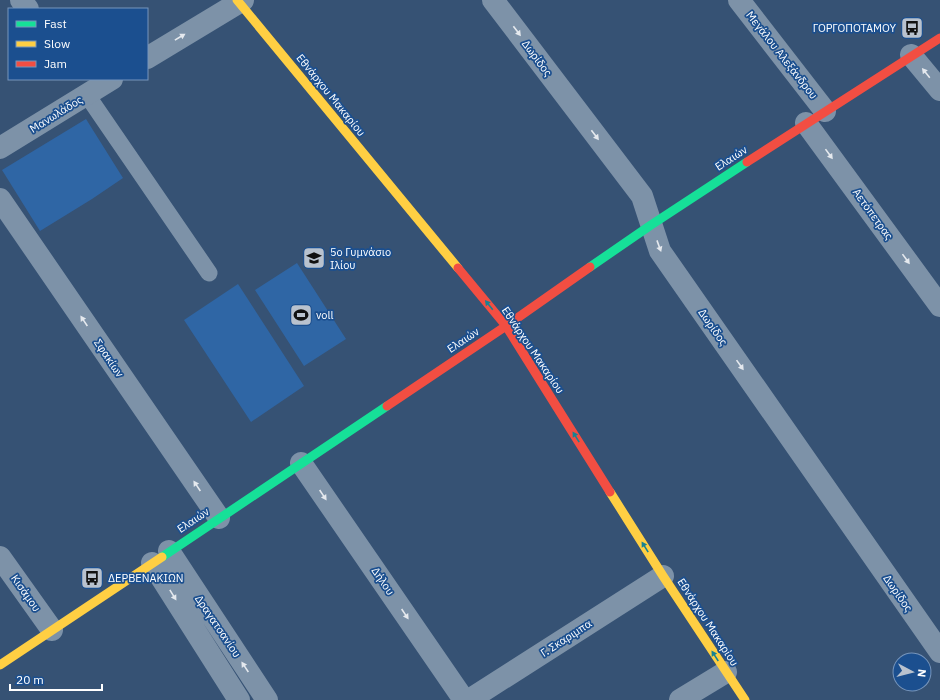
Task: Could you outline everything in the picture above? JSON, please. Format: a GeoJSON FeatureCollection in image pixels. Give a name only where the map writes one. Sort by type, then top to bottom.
{"type":"FeatureCollection","features":[{"type":"Feature","properties":{"kind":"street"},"geometry":{"type":"LineString","coordinates":[[21,0],[27,8]]}},
{"type":"Feature","properties":{"kind":"street","name":"Δωρίδος"},"geometry":{"type":"LineString","coordinates":[[493,0],[642,196],[660,251],[940,652]]}},
{"type":"Feature","properties":{"kind":"street","name":"Μεγάλου Αλεξάνδρου"},"geometry":{"type":"LineString","coordinates":[[739,0],[825,110]]}},
{"type":"Feature","properties":{"kind":"street"},"geometry":{"type":"LineString","coordinates":[[148,57],[240,1]]}},
{"type":"Feature","properties":{"kind":"street","name":"Εθνάρχου Μακαρίου"},"geometry":{"type":"LineString","coordinates":[[240,1],[506,326],[663,576],[745,700]]}},
{"type":"Feature","properties":{"kind":"street","name":"Ελαιών"},"geometry":{"type":"LineString","coordinates":[[0,665],[506,326],[651,225],[825,110],[940,38]]}},
{"type":"Feature","properties":{"kind":"street"},"geometry":{"type":"LineString","coordinates":[[911,55],[940,90]]}},
{"type":"Feature","properties":{"kind":"street","name":"Μανωλάδος"},"geometry":{"type":"LineString","coordinates":[[0,148],[95,85]]}},
{"type":"Feature","properties":{"kind":"street","name":"Αετόπετρας"},"geometry":{"type":"LineString","coordinates":[[806,123],[940,306]]}},
{"type":"Feature","properties":{"kind":"street","name":"Σφακίων"},"geometry":{"type":"LineString","coordinates":[[0,199],[219,518]]}},
{"type":"Feature","properties":{"kind":"street","name":"Δήλου"},"geometry":{"type":"LineString","coordinates":[[301,463],[464,700]]}},
{"type":"Feature","properties":{"kind":"street","name":"Κισάμου"},"geometry":{"type":"LineString","coordinates":[[0,557],[52,630]]}},
{"type":"Feature","properties":{"kind":"street","name":"Δραγατσανίου"},"geometry":{"type":"LineString","coordinates":[[161,557],[239,700]]}},
{"type":"Feature","properties":{"kind":"street","name":"Δραγατσανίου"},"geometry":{"type":"LineString","coordinates":[[161,557],[267,700]]}},
{"type":"Feature","properties":{"kind":"street","name":"Γ. Σκαριμπα"},"geometry":{"type":"LineString","coordinates":[[468,700],[663,576]]}},
{"type":"Feature","properties":{"kind":"street"},"geometry":{"type":"LineString","coordinates":[[680,700],[726,672]]}},
{"type":"Feature","properties":{"kind":"lane"},"geometry":{"type":"LineString","coordinates":[[95,85],[209,273]]}},
{"type":"Feature","properties":{"kind":"shaded area"},"geometry":{"type":"Polygon","coordinates":[[[86,119],[123,178],[40,231],[2,170],[86,119]]]}},
{"type":"Feature","properties":{"kind":"shaded area","name":"voll"},"geometry":{"type":"Polygon","coordinates":[[[297,263],[346,339],[304,366],[255,290],[297,263]]]}},
{"type":"Feature","properties":{"kind":"shaded area"},"geometry":{"type":"Polygon","coordinates":[[[238,284],[304,386],[251,422],[184,320],[238,284]]]}},
{"type":"Feature","properties":{"kind":"traffic: fast"},"geometry":{"type":"LineString","coordinates":[[590,267],[747,162]]}},
{"type":"Feature","properties":{"kind":"traffic: fast"},"geometry":{"type":"LineString","coordinates":[[162,557],[387,406]]}},
{"type":"Feature","properties":{"kind":"traffic: slow"},"geometry":{"type":"LineString","coordinates":[[237,0],[458,268]]}},
{"type":"Feature","properties":{"kind":"traffic: slow"},"geometry":{"type":"LineString","coordinates":[[610,492],[663,576],[745,700]]}},
{"type":"Feature","properties":{"kind":"traffic: slow"},"geometry":{"type":"LineString","coordinates":[[0,665],[162,557]]}},
{"type":"Feature","properties":{"kind":"traffic: jam"},"geometry":{"type":"LineString","coordinates":[[747,162],[940,38]]}},
{"type":"Feature","properties":{"kind":"traffic: jam"},"geometry":{"type":"LineString","coordinates":[[387,406],[506,326],[590,267]]}},
{"type":"Feature","properties":{"kind":"traffic: jam"},"geometry":{"type":"LineString","coordinates":[[458,268],[506,326],[610,492]]}},
{"type":"Feature","properties":{"kind":"place","name":"ΓΟΡΓΟΠΟΤΑΜΟΥ"},"geometry":{"type":"Point","coordinates":[912,28]}},
{"type":"Feature","properties":{"kind":"place","name":"5ο Γυμνάσιο Ιλίου"},"geometry":{"type":"Point","coordinates":[314,258]}},
{"type":"Feature","properties":{"kind":"place","name":"voll"},"geometry":{"type":"Point","coordinates":[301,315]}},
{"type":"Feature","properties":{"kind":"place","name":"ΔΕΡΒΕΝΑΚΙΩΝ"},"geometry":{"type":"Point","coordinates":[92,578]}}]}
